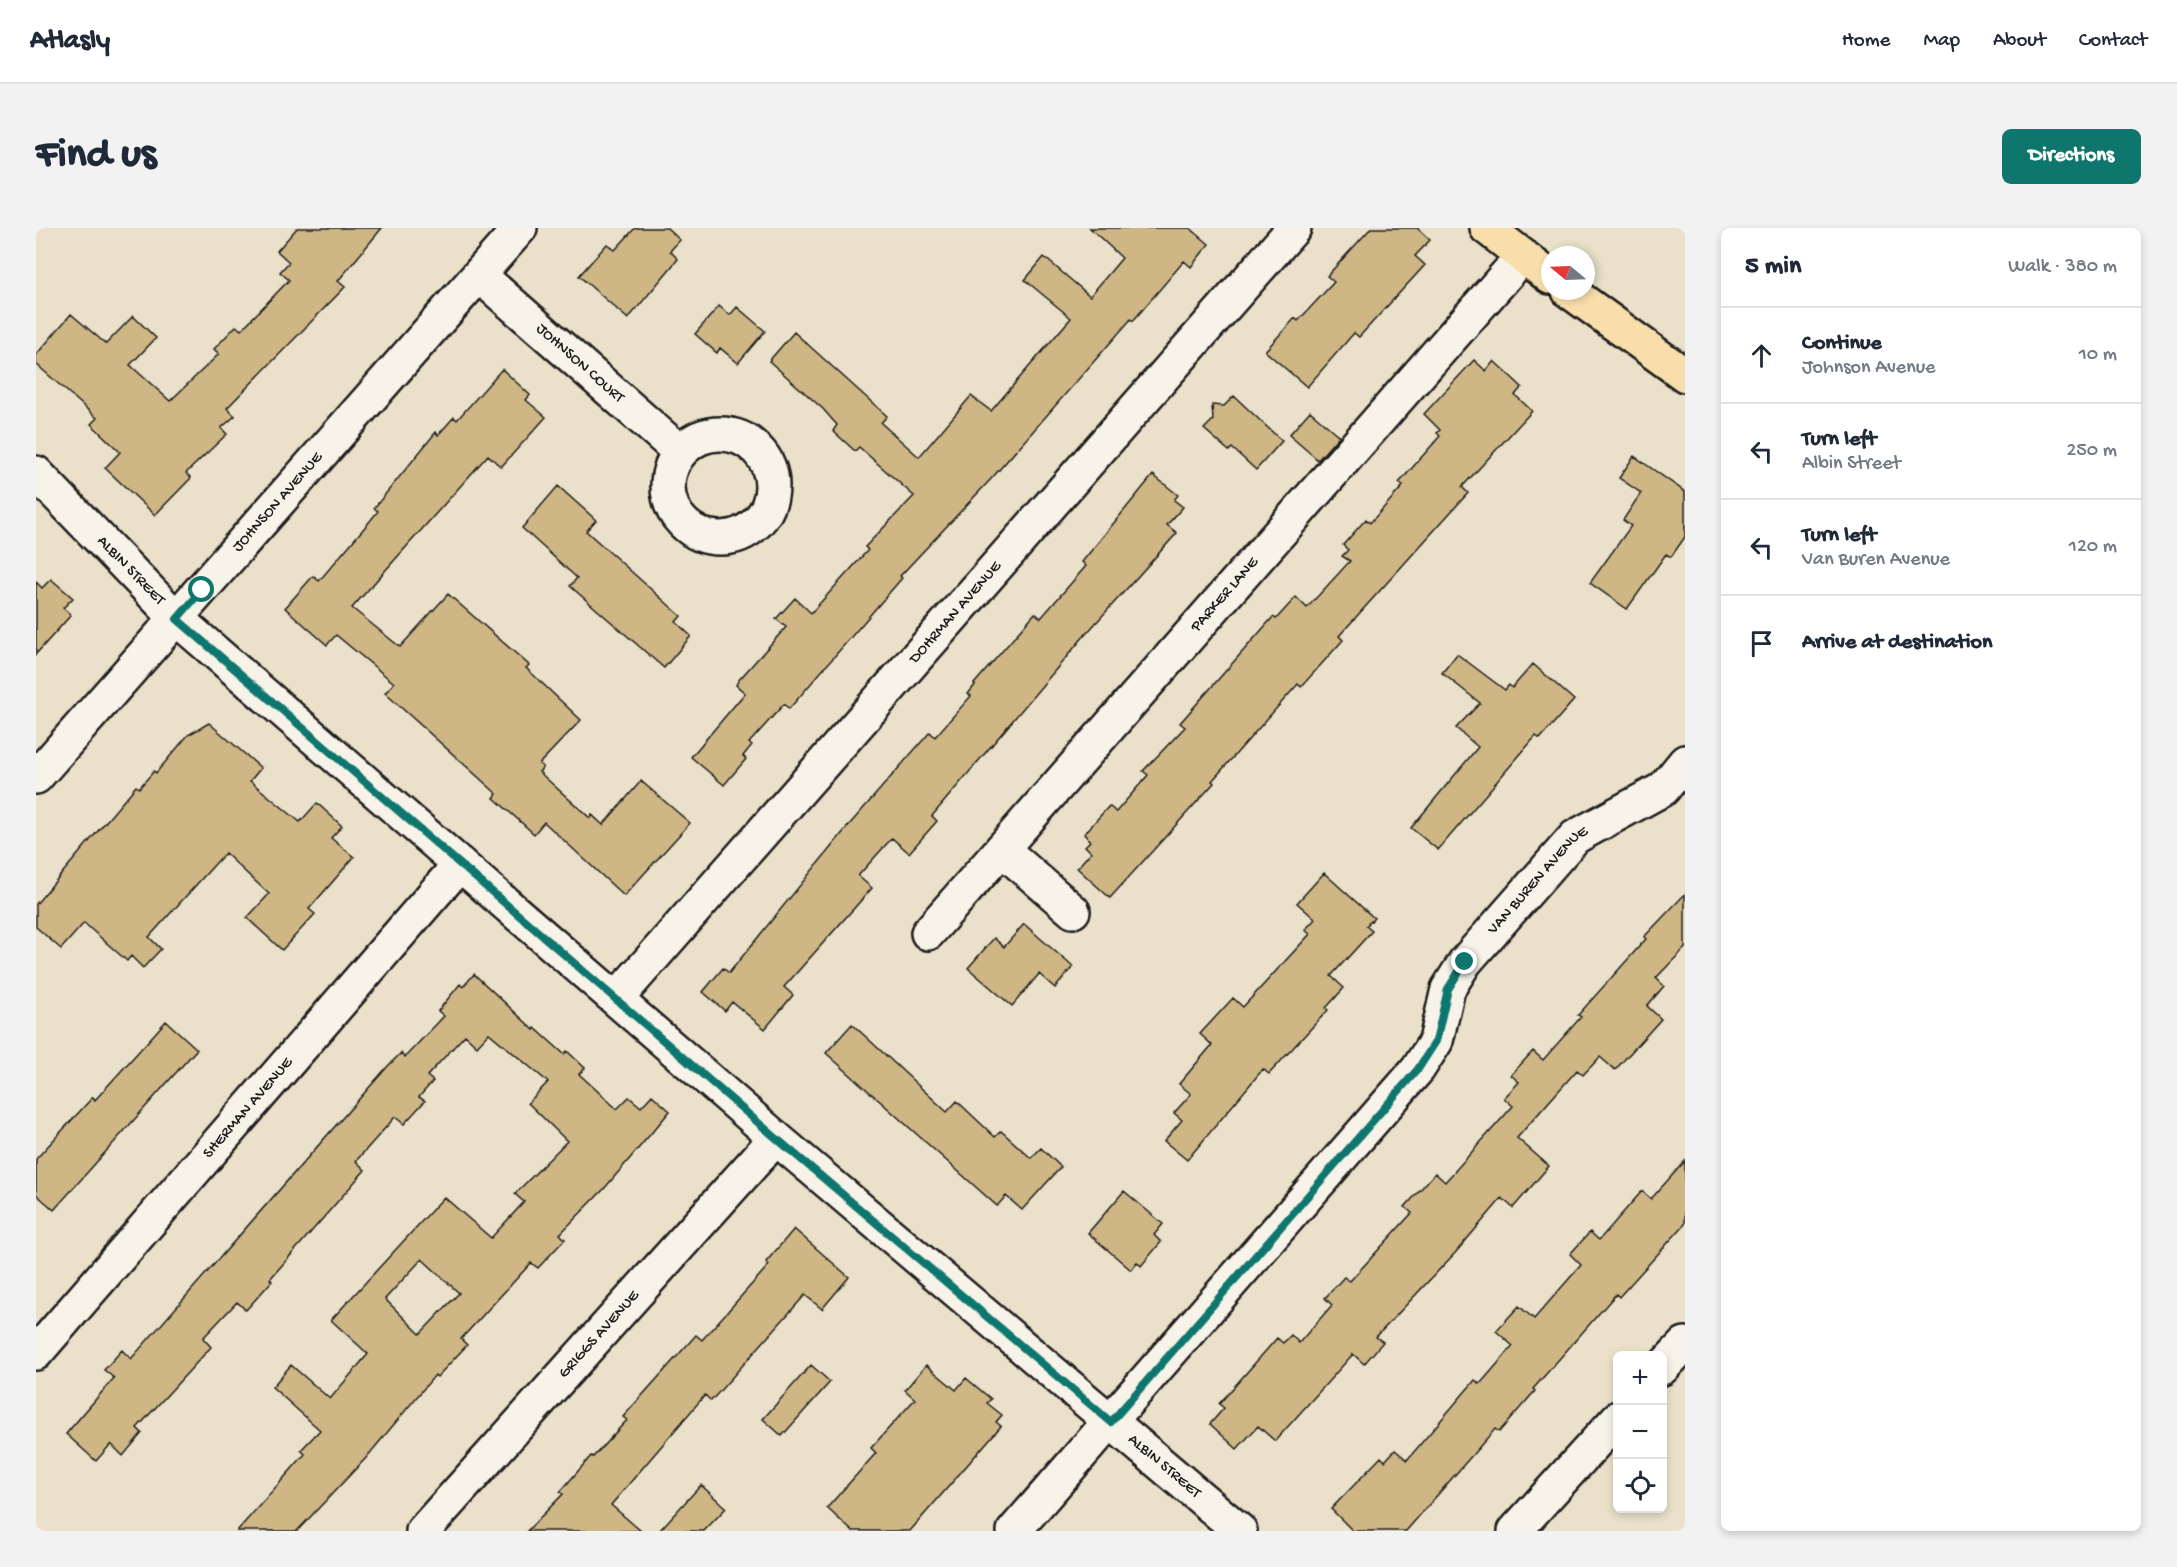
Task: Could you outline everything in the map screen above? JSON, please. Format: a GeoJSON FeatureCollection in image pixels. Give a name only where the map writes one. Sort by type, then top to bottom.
{"type":"FeatureCollection","features":[{"type":"Feature","properties":{"kind":"main road"},"geometry":{"type":"LineString","coordinates":[[1487,228],[1541,271]]}},
{"type":"Feature","properties":{"kind":"main road"},"geometry":{"type":"LineString","coordinates":[[1581,300],[1685,375]]}},
{"type":"Feature","properties":{"kind":"street","name":"JOHNSON AVENUE"},"geometry":{"type":"LineString","coordinates":[[36,777],[520,228]]}},
{"type":"Feature","properties":{"kind":"street","name":"DOHRMAN AVENUE"},"geometry":{"type":"LineString","coordinates":[[617,998],[1294,228]]}},
{"type":"Feature","properties":{"kind":"street","name":"PARKER LANE"},"geometry":{"type":"LineString","coordinates":[[928,933],[1522,257]]}},
{"type":"Feature","properties":{"kind":"street","name":"JOHNSON COURT"},"geometry":{"type":"LineString","coordinates":[[479,274],[680,452]]}},
{"type":"Feature","properties":{"kind":"street","name":"ALBIN STREET"},"geometry":{"type":"LineString","coordinates":[[36,473],[177,619],[776,1138],[1240,1531]]}},
{"type":"Feature","properties":{"kind":"street","name":"VAN BUREN AVENUE"},"geometry":{"type":"LineString","coordinates":[[1014,1531],[1418,1069],[1436,1041],[1448,989],[1465,962],[1575,837],[1604,819],[1637,806],[1663,789],[1685,762]]}},
{"type":"Feature","properties":{"kind":"street"},"geometry":{"type":"LineString","coordinates":[[1002,849],[1073,911]]}},
{"type":"Feature","properties":{"kind":"street","name":"SHERMAN AVENUE"},"geometry":{"type":"LineString","coordinates":[[36,1353],[460,864]]}},
{"type":"Feature","properties":{"kind":"street","name":"GRIGGS AVENUE"},"geometry":{"type":"LineString","coordinates":[[423,1531],[776,1138]]}},
{"type":"Feature","properties":{"kind":"street"},"geometry":{"type":"LineString","coordinates":[[1667,1363],[1685,1344]]}},
{"type":"Feature","properties":{"kind":"street"},"geometry":{"type":"LineString","coordinates":[[1515,1531],[1613,1422]]}},
{"type":"Feature","properties":{"kind":"building"},"geometry":{"type":"Polygon","coordinates":[[[297,228],[382,228],[338,281],[345,287],[227,408],[235,416],[221,428],[227,434],[186,473],[191,478],[155,515],[105,468],[120,452],[91,424],[97,418],[36,364],[36,355],[71,314],[106,344],[133,316],[156,338],[130,365],[170,401],[219,354],[214,349],[236,326],[241,330],[289,280],[280,272],[289,262],[277,251],[297,228]]]}},
{"type":"Feature","properties":{"kind":"building"},"geometry":{"type":"Polygon","coordinates":[[[635,228],[667,228],[680,240],[670,251],[678,259],[628,319],[579,276],[607,244],[615,250],[635,228]]]}},
{"type":"Feature","properties":{"kind":"building"},"geometry":{"type":"Polygon","coordinates":[[[1090,228],[1190,228],[1209,244],[1191,267],[1184,261],[992,478],[900,576],[902,578],[789,709],[784,704],[749,743],[752,745],[743,756],[746,759],[724,785],[691,757],[745,693],[736,685],[738,681],[786,627],[776,619],[795,598],[811,613],[868,550],[865,547],[914,496],[859,447],[855,451],[833,431],[837,425],[823,409],[769,361],[794,332],[887,416],[881,423],[919,457],[971,396],[991,411],[1071,318],[1025,280],[1044,257],[1090,296],[1122,258],[1090,228]]]}},
{"type":"Feature","properties":{"kind":"building"},"geometry":{"type":"Polygon","coordinates":[[[1371,228],[1417,228],[1430,240],[1415,256],[1425,265],[1359,337],[1354,333],[1307,387],[1265,351],[1295,318],[1298,321],[1334,282],[1327,276],[1371,228]]]}},
{"type":"Feature","properties":{"kind":"building"},"geometry":{"type":"Polygon","coordinates":[[[719,306],[730,315],[737,307],[765,331],[738,363],[720,348],[717,353],[695,334],[719,306]]]}},
{"type":"Feature","properties":{"kind":"building"},"geometry":{"type":"Polygon","coordinates":[[[1474,360],[1486,371],[1494,361],[1522,387],[1515,395],[1532,411],[1462,487],[1468,493],[1339,636],[1343,640],[1301,687],[1298,684],[1212,781],[1214,783],[1110,898],[1077,868],[1091,852],[1085,846],[1090,841],[1084,834],[1109,806],[1116,812],[1148,775],[1143,771],[1185,727],[1180,723],[1273,617],[1276,619],[1296,597],[1307,608],[1350,561],[1342,556],[1348,550],[1343,545],[1366,519],[1370,523],[1403,486],[1399,483],[1440,436],[1437,433],[1440,430],[1424,414],[1474,360]]]}},
{"type":"Feature","properties":{"kind":"building"},"geometry":{"type":"Polygon","coordinates":[[[502,369],[530,395],[526,400],[546,417],[501,467],[488,455],[352,608],[400,647],[448,594],[529,665],[526,668],[581,720],[539,764],[543,767],[539,772],[590,818],[592,815],[603,825],[641,781],[690,823],[624,896],[544,822],[534,834],[494,798],[497,794],[385,693],[394,683],[336,635],[327,645],[285,608],[313,576],[319,581],[378,511],[374,508],[436,432],[438,435],[454,417],[457,420],[502,369]]]}},
{"type":"Feature","properties":{"kind":"building"},"geometry":{"type":"Polygon","coordinates":[[[1234,396],[1282,441],[1256,470],[1232,448],[1229,451],[1204,429],[1213,420],[1212,405],[1224,406],[1234,396]]]}},
{"type":"Feature","properties":{"kind":"building"},"geometry":{"type":"Polygon","coordinates":[[[1310,411],[1339,436],[1318,460],[1289,435],[1310,411]]]}},
{"type":"Feature","properties":{"kind":"building"},"geometry":{"type":"Polygon","coordinates":[[[1634,456],[1685,492],[1685,537],[1671,557],[1666,554],[1627,609],[1590,583],[1631,526],[1623,520],[1641,493],[1619,478],[1634,456]]]}},
{"type":"Feature","properties":{"kind":"building"},"geometry":{"type":"Polygon","coordinates":[[[1153,475],[1178,495],[1174,500],[1183,507],[1167,525],[1177,533],[1085,635],[932,816],[937,821],[909,853],[892,838],[858,876],[872,888],[784,987],[793,995],[765,1029],[732,1002],[725,1011],[703,992],[723,968],[729,973],[849,825],[930,732],[935,737],[971,696],[968,694],[974,684],[1035,613],[1041,618],[1086,566],[1082,562],[1153,475]]]}},
{"type":"Feature","properties":{"kind":"building"},"geometry":{"type":"Polygon","coordinates":[[[558,486],[596,520],[586,531],[681,616],[676,622],[691,636],[664,668],[570,586],[577,578],[522,528],[558,486]]]}},
{"type":"Feature","properties":{"kind":"building"},"geometry":{"type":"Polygon","coordinates":[[[51,579],[73,598],[63,608],[71,615],[36,654],[36,582],[42,588],[51,579]]]}},
{"type":"Feature","properties":{"kind":"building"},"geometry":{"type":"Polygon","coordinates":[[[1457,654],[1505,690],[1509,685],[1512,688],[1533,664],[1574,700],[1540,739],[1536,736],[1438,850],[1411,828],[1478,747],[1456,728],[1480,703],[1442,673],[1457,654]]]}},
{"type":"Feature","properties":{"kind":"building"},"geometry":{"type":"Polygon","coordinates":[[[209,723],[261,768],[250,781],[300,822],[317,803],[342,826],[331,838],[354,857],[309,909],[315,914],[282,950],[247,918],[269,894],[225,853],[149,937],[161,949],[143,968],[131,956],[127,961],[84,923],[61,949],[36,927],[36,904],[136,786],[139,788],[154,771],[156,773],[188,735],[209,723]]]}},
{"type":"Feature","properties":{"kind":"building"},"geometry":{"type":"Polygon","coordinates":[[[1324,873],[1374,918],[1366,926],[1372,931],[1331,976],[1344,988],[1326,1008],[1328,1010],[1269,1074],[1263,1069],[1187,1160],[1164,1141],[1182,1120],[1174,1113],[1191,1094],[1179,1084],[1212,1045],[1200,1034],[1233,998],[1243,1007],[1310,934],[1305,930],[1315,919],[1297,903],[1324,873]]]}},
{"type":"Feature","properties":{"kind":"building"},"geometry":{"type":"Polygon","coordinates":[[[1685,894],[1685,948],[1656,978],[1664,986],[1647,1006],[1661,1019],[1615,1070],[1600,1057],[1583,1075],[1577,1070],[1517,1138],[1549,1166],[1513,1208],[1502,1198],[1456,1252],[1376,1337],[1383,1342],[1364,1364],[1353,1354],[1275,1441],[1258,1426],[1237,1449],[1210,1424],[1224,1408],[1219,1404],[1277,1338],[1283,1343],[1291,1335],[1299,1343],[1332,1305],[1325,1298],[1344,1277],[1350,1281],[1412,1213],[1405,1207],[1435,1173],[1445,1182],[1513,1106],[1504,1098],[1519,1082],[1511,1075],[1533,1051],[1543,1060],[1581,1017],[1578,1015],[1646,939],[1644,937],[1685,894]]]}},
{"type":"Feature","properties":{"kind":"building"},"geometry":{"type":"Polygon","coordinates":[[[1024,924],[1073,967],[1055,988],[1039,974],[1012,1006],[968,968],[994,938],[1004,947],[1024,924]]]}},
{"type":"Feature","properties":{"kind":"building"},"geometry":{"type":"Polygon","coordinates":[[[474,974],[534,1030],[535,1028],[564,1054],[567,1051],[585,1068],[579,1074],[617,1109],[629,1097],[641,1107],[652,1095],[670,1111],[604,1189],[560,1234],[565,1239],[538,1268],[531,1263],[461,1339],[467,1345],[437,1377],[435,1375],[366,1458],[297,1531],[237,1531],[305,1454],[301,1450],[320,1430],[272,1387],[291,1365],[330,1399],[368,1354],[331,1320],[444,1197],[491,1238],[524,1202],[515,1194],[567,1141],[528,1103],[548,1082],[489,1033],[477,1046],[465,1035],[427,1076],[433,1081],[419,1097],[425,1101],[404,1124],[395,1117],[356,1161],[365,1170],[270,1279],[272,1281],[246,1310],[237,1302],[203,1338],[211,1347],[137,1428],[142,1433],[123,1456],[111,1444],[96,1461],[66,1434],[114,1378],[104,1370],[122,1350],[131,1359],[388,1066],[401,1053],[405,1057],[444,1016],[438,1011],[460,984],[463,987],[474,974]],[[422,1259],[385,1299],[420,1334],[459,1293],[422,1259]]]}},
{"type":"Feature","properties":{"kind":"building"},"geometry":{"type":"Polygon","coordinates":[[[166,1021],[197,1049],[54,1210],[36,1194],[36,1159],[93,1097],[95,1100],[166,1021]]]}},
{"type":"Feature","properties":{"kind":"building"},"geometry":{"type":"Polygon","coordinates":[[[852,1024],[947,1112],[957,1101],[995,1137],[1001,1131],[1031,1158],[1041,1148],[1061,1167],[1022,1210],[1006,1196],[997,1206],[826,1053],[852,1024]]]}},
{"type":"Feature","properties":{"kind":"building"},"geometry":{"type":"Polygon","coordinates":[[[1685,1161],[1685,1224],[1619,1297],[1616,1294],[1533,1389],[1535,1391],[1499,1432],[1495,1429],[1406,1531],[1353,1531],[1331,1509],[1381,1457],[1385,1461],[1395,1450],[1407,1460],[1475,1380],[1480,1384],[1513,1346],[1496,1331],[1519,1306],[1534,1319],[1581,1265],[1570,1254],[1590,1232],[1599,1240],[1642,1191],[1651,1199],[1685,1161]]]}},
{"type":"Feature","properties":{"kind":"building"},"geometry":{"type":"Polygon","coordinates":[[[1124,1191],[1163,1224],[1154,1235],[1161,1242],[1141,1266],[1137,1262],[1131,1270],[1088,1233],[1124,1191]]]}},
{"type":"Feature","properties":{"kind":"building"},"geometry":{"type":"Polygon","coordinates":[[[794,1229],[849,1277],[822,1309],[805,1295],[711,1401],[705,1395],[611,1505],[641,1531],[527,1531],[563,1494],[560,1492],[591,1456],[593,1457],[627,1420],[623,1417],[696,1335],[702,1340],[769,1265],[766,1262],[794,1229]]]}},
{"type":"Feature","properties":{"kind":"building"},"geometry":{"type":"Polygon","coordinates":[[[811,1365],[830,1382],[782,1436],[763,1419],[811,1365]]]}},
{"type":"Feature","properties":{"kind":"building"},"geometry":{"type":"Polygon","coordinates":[[[926,1365],[956,1390],[966,1378],[991,1399],[987,1403],[1002,1415],[996,1422],[1001,1426],[910,1531],[852,1531],[827,1508],[876,1453],[871,1448],[915,1399],[905,1390],[926,1365]]]}},
{"type":"Feature","properties":{"kind":"building"},"geometry":{"type":"Polygon","coordinates":[[[701,1485],[726,1508],[704,1531],[659,1531],[701,1485]]]}},
{"type":"Feature","properties":{"kind":"route"},"geometry":{"type":"LineString","coordinates":[[202,590],[177,619],[776,1138],[1111,1422],[1418,1069],[1436,1041],[1448,989],[1465,962]]}}]}
